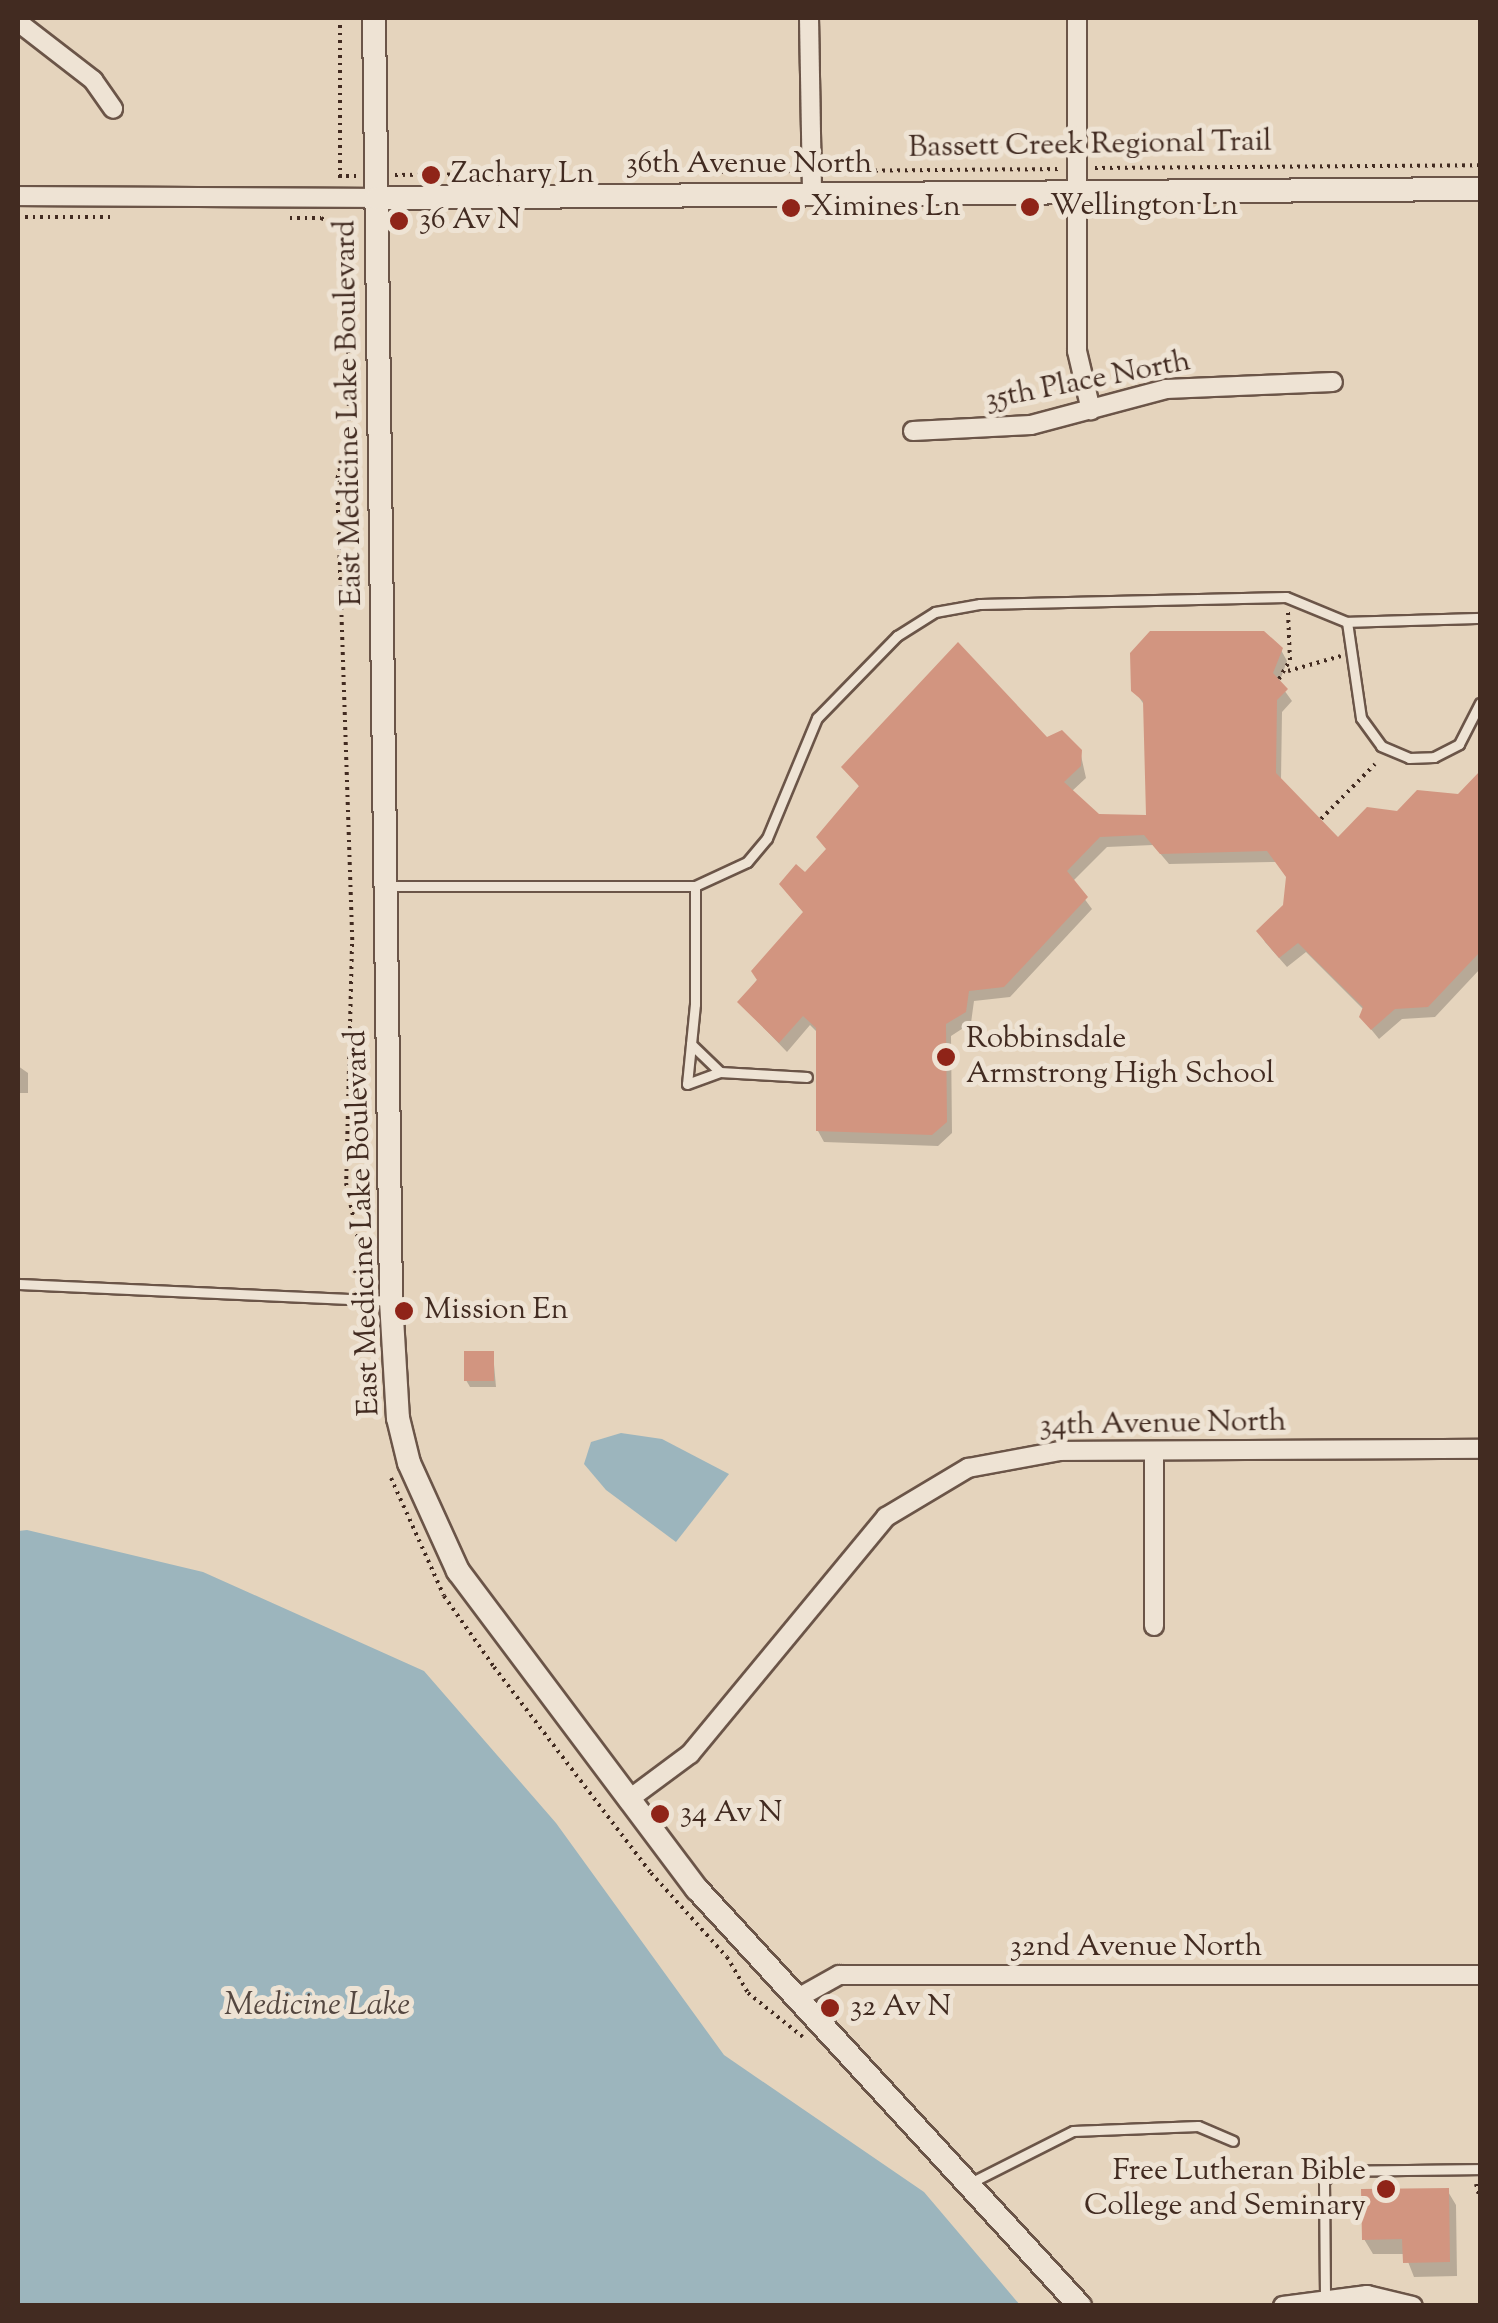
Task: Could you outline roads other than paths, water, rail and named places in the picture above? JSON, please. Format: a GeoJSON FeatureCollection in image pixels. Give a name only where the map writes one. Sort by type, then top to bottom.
{"type":"FeatureCollection","features":[{"type":"Feature","properties":{"kind":"street","name":"East Medicine Lake Boulevard"},"geometry":{"type":"LineString","coordinates":[[374,18],[391,1301],[398,1418],[438,1538],[628,1800],[741,1942],[972,2182],[1080,2306]]}},
{"type":"Feature","properties":{"kind":"street"},"geometry":{"type":"LineString","coordinates":[[809,18],[812,183]]}},
{"type":"Feature","properties":{"kind":"street"},"geometry":{"type":"LineString","coordinates":[[1077,18],[1077,351],[1091,410]]}},
{"type":"Feature","properties":{"kind":"street"},"geometry":{"type":"LineString","coordinates":[[18,22],[93,80],[113,110]]}},
{"type":"Feature","properties":{"kind":"street","name":"36th Avenue North"},"geometry":{"type":"LineString","coordinates":[[18,196],[341,197],[377,187],[1076,180],[1480,188]]}},
{"type":"Feature","properties":{"kind":"street","name":"35th Place North"},"geometry":{"type":"LineString","coordinates":[[912,431],[991,431],[1166,389],[1333,382]]}},
{"type":"Feature","properties":{"kind":"street","name":"34th Avenue North"},"geometry":{"type":"LineString","coordinates":[[628,1800],[690,1754],[852,1554],[886,1517],[925,1490],[1013,1456],[1154,1451],[1480,1450]]}},
{"type":"Feature","properties":{"kind":"street"},"geometry":{"type":"LineString","coordinates":[[1154,1451],[1154,1626]]}},
{"type":"Feature","properties":{"kind":"street","name":"32nd Avenue North"},"geometry":{"type":"LineString","coordinates":[[798,1998],[839,1975],[1480,1975]]}},
{"type":"Feature","properties":{"kind":"street"},"geometry":{"type":"LineString","coordinates":[[1283,2306],[1325,2296],[1366,2295],[1413,2306]]}},
{"type":"Feature","properties":{"kind":"lane"},"geometry":{"type":"LineString","coordinates":[[386,886],[696,886],[747,862],[766,838],[817,718],[897,636],[935,612],[980,604],[1286,598],[1347,622],[1480,618]]}},
{"type":"Feature","properties":{"kind":"lane"},"geometry":{"type":"LineString","coordinates":[[1347,622],[1361,718],[1381,746],[1409,758],[1434,757],[1459,744],[1480,703]]}},
{"type":"Feature","properties":{"kind":"lane"},"geometry":{"type":"LineString","coordinates":[[696,886],[686,1084],[720,1072],[807,1077]]}},
{"type":"Feature","properties":{"kind":"lane"},"geometry":{"type":"LineString","coordinates":[[691,1044],[720,1072]]}},
{"type":"Feature","properties":{"kind":"lane"},"geometry":{"type":"LineString","coordinates":[[18,1284],[391,1301]]}},
{"type":"Feature","properties":{"kind":"lane"},"geometry":{"type":"LineString","coordinates":[[972,2182],[1073,2130],[1198,2126],[1233,2141]]}},
{"type":"Feature","properties":{"kind":"lane"},"geometry":{"type":"LineString","coordinates":[[1325,2296],[1324,2181],[1334,2171],[1480,2169]]}},
{"type":"Feature","properties":{"kind":"water"},"geometry":{"type":"Polygon","coordinates":[[[621,1433],[662,1439],[729,1474],[676,1542],[606,1490],[584,1464],[591,1442],[621,1433]]]}},
{"type":"Feature","properties":{"kind":"water","name":"Medicine Lake"},"geometry":{"type":"Polygon","coordinates":[[[18,1531],[203,1572],[424,1671],[556,1823],[724,2055],[924,2192],[1020,2305],[18,2305],[18,1531]]]}},
{"type":"Feature","properties":{"kind":"place","name":"Zachary Ln"},"geometry":{"type":"Point","coordinates":[431,175]}},
{"type":"Feature","properties":{"kind":"place","name":"Wellington Ln"},"geometry":{"type":"Point","coordinates":[1030,207]}},
{"type":"Feature","properties":{"kind":"place","name":"Ximines Ln"},"geometry":{"type":"Point","coordinates":[791,208]}},
{"type":"Feature","properties":{"kind":"place","name":"36 Av N"},"geometry":{"type":"Point","coordinates":[399,221]}},
{"type":"Feature","properties":{"kind":"place","name":"Robbinsdale Armstrong High School"},"geometry":{"type":"Point","coordinates":[946,1057]}},
{"type":"Feature","properties":{"kind":"place","name":"Mission En"},"geometry":{"type":"Point","coordinates":[404,1311]}},
{"type":"Feature","properties":{"kind":"place","name":"34 Av N"},"geometry":{"type":"Point","coordinates":[660,1814]}},
{"type":"Feature","properties":{"kind":"place","name":"32 Av N"},"geometry":{"type":"Point","coordinates":[830,2008]}},
{"type":"Feature","properties":{"kind":"place","name":"Free Lutheran Bible College and Seminary"},"geometry":{"type":"Point","coordinates":[1386,2189]}}]}
